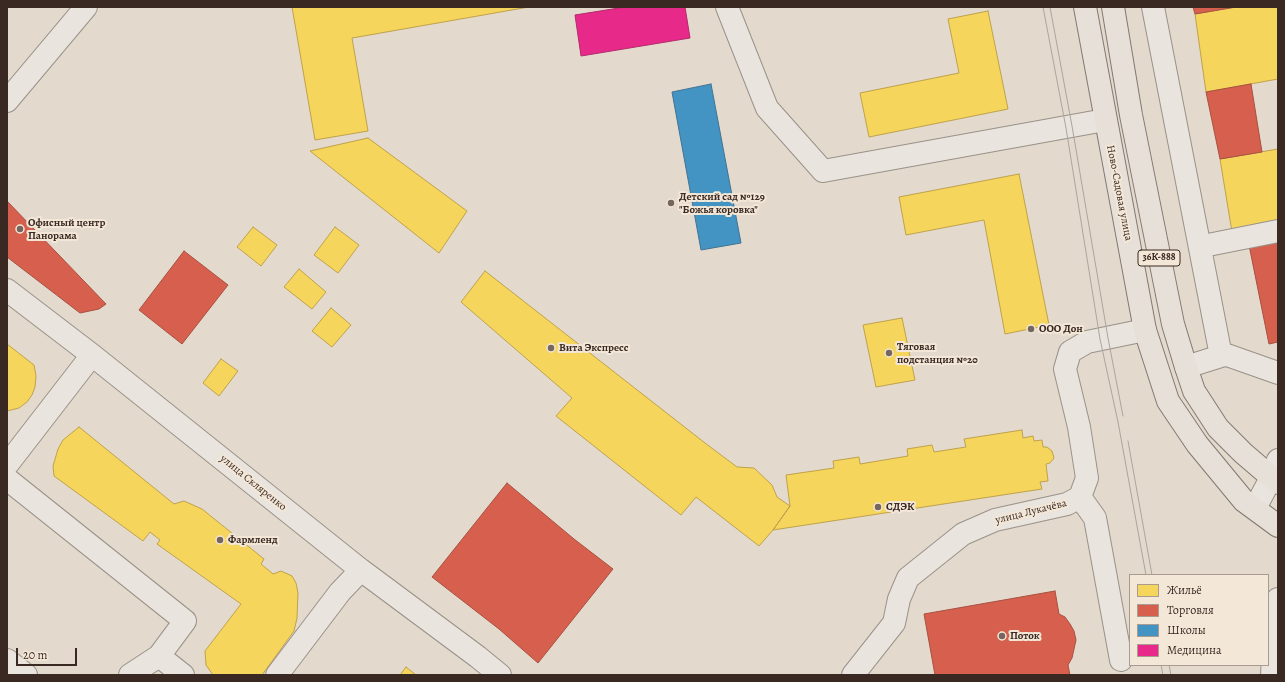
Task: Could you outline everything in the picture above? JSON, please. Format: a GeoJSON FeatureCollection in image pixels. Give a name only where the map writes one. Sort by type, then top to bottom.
{"type":"FeatureCollection","features":[{"type":"Feature","properties":{"kind":"main road","name":"Ново-Садовая улица"},"geometry":{"type":"LineString","coordinates":[[1085,7],[1145,330],[1168,401],[1197,444],[1244,501],[1278,526]]}},
{"type":"Feature","properties":{"kind":"main road","name":"36К-888"},"geometry":{"type":"LineString","coordinates":[[1113,7],[1131,115],[1173,324],[1194,391],[1218,428],[1243,454],[1276,474]]}},
{"type":"Feature","properties":{"kind":"street"},"geometry":{"type":"LineString","coordinates":[[7,101],[86,7]]}},
{"type":"Feature","properties":{"kind":"street"},"geometry":{"type":"LineString","coordinates":[[727,7],[768,108],[823,171],[1105,120]]}},
{"type":"Feature","properties":{"kind":"street"},"geometry":{"type":"LineString","coordinates":[[1153,7],[1221,356]]}},
{"type":"Feature","properties":{"kind":"street"},"geometry":{"type":"LineString","coordinates":[[1208,245],[1278,231]]}},
{"type":"Feature","properties":{"kind":"street","name":"улица Скляренко"},"geometry":{"type":"LineString","coordinates":[[7,290],[92,354],[361,570],[500,675]]}},
{"type":"Feature","properties":{"kind":"street","name":"улица Лукачёва"},"geometry":{"type":"LineString","coordinates":[[853,675],[894,623],[899,599],[908,578],[963,534],[995,520],[1066,504],[1080,497],[1087,478],[1079,427],[1065,370],[1070,352],[1087,342],[1145,330]]}},
{"type":"Feature","properties":{"kind":"street"},"geometry":{"type":"LineString","coordinates":[[92,354],[8,466],[185,621],[159,656],[130,675]]}},
{"type":"Feature","properties":{"kind":"street"},"geometry":{"type":"LineString","coordinates":[[1186,367],[1221,356],[1227,356],[1278,373]]}},
{"type":"Feature","properties":{"kind":"street"},"geometry":{"type":"LineString","coordinates":[[1255,508],[1276,474]]}},
{"type":"Feature","properties":{"kind":"street"},"geometry":{"type":"LineString","coordinates":[[1080,497],[1095,518],[1121,660]]}},
{"type":"Feature","properties":{"kind":"street"},"geometry":{"type":"LineString","coordinates":[[276,675],[340,592],[361,570]]}},
{"type":"Feature","properties":{"kind":"street"},"geometry":{"type":"LineString","coordinates":[[1272,675],[1276,648],[1276,603],[1278,599]]}},
{"type":"Feature","properties":{"kind":"street"},"geometry":{"type":"LineString","coordinates":[[159,656],[184,675]]}},
{"type":"Feature","properties":{"kind":"street"},"geometry":{"type":"LineString","coordinates":[[7,660],[26,675]]}},
{"type":"Feature","properties":{"kind":"building: Жильё"},"geometry":{"type":"Polygon","coordinates":[[[292,7],[529,7],[352,38],[368,131],[315,140],[292,7]]]}},
{"type":"Feature","properties":{"kind":"building: Жильё"},"geometry":{"type":"Polygon","coordinates":[[[1236,7],[1278,7],[1278,79],[1206,92],[1195,14],[1236,7]]]}},
{"type":"Feature","properties":{"kind":"building: Жильё"},"geometry":{"type":"Polygon","coordinates":[[[988,11],[1008,109],[869,137],[860,93],[959,73],[948,19],[988,11]]]}},
{"type":"Feature","properties":{"kind":"building: Жильё"},"geometry":{"type":"Polygon","coordinates":[[[368,138],[467,211],[439,253],[310,151],[368,138]]]}},
{"type":"Feature","properties":{"kind":"building: Жильё"},"geometry":{"type":"Polygon","coordinates":[[[1278,149],[1278,230],[1233,238],[1220,159],[1278,149]]]}},
{"type":"Feature","properties":{"kind":"building: Жильё"},"geometry":{"type":"Polygon","coordinates":[[[1019,174],[1049,325],[1005,334],[984,220],[906,235],[899,197],[1019,174]]]}},
{"type":"Feature","properties":{"kind":"building: Жильё"},"geometry":{"type":"Polygon","coordinates":[[[253,227],[277,245],[261,266],[237,247],[253,227]]]}},
{"type":"Feature","properties":{"kind":"building: Жильё"},"geometry":{"type":"Polygon","coordinates":[[[335,227],[359,245],[338,273],[314,255],[335,227]]]}},
{"type":"Feature","properties":{"kind":"building: Жильё"},"geometry":{"type":"Polygon","coordinates":[[[299,269],[326,292],[312,309],[284,287],[299,269]]]}},
{"type":"Feature","properties":{"kind":"building: Жильё"},"geometry":{"type":"Polygon","coordinates":[[[485,271],[737,467],[754,468],[772,485],[777,497],[790,506],[773,530],[759,546],[696,497],[681,515],[556,416],[572,398],[461,302],[485,271]]]}},
{"type":"Feature","properties":{"kind":"building: Жильё"},"geometry":{"type":"Polygon","coordinates":[[[331,308],[351,325],[332,347],[312,331],[331,308]]]}},
{"type":"Feature","properties":{"kind":"building: Жильё","name":"Тяговая подстанция №20"},"geometry":{"type":"Polygon","coordinates":[[[902,318],[915,380],[876,387],[863,325],[902,318]]]}},
{"type":"Feature","properties":{"kind":"building: Жильё"},"geometry":{"type":"Polygon","coordinates":[[[7,344],[34,365],[36,376],[35,387],[27,402],[19,408],[7,411],[7,344]]]}},
{"type":"Feature","properties":{"kind":"building: Жильё"},"geometry":{"type":"Polygon","coordinates":[[[221,359],[238,371],[219,396],[203,383],[221,359]]]}},
{"type":"Feature","properties":{"kind":"building: Жильё"},"geometry":{"type":"Polygon","coordinates":[[[79,427],[174,504],[184,501],[202,509],[264,559],[261,564],[273,574],[281,571],[292,576],[296,583],[298,593],[297,618],[294,631],[262,675],[213,675],[206,665],[205,651],[241,604],[157,544],[160,540],[150,532],[143,541],[54,476],[53,466],[58,449],[63,440],[79,427]]]}},
{"type":"Feature","properties":{"kind":"building: Жильё"},"geometry":{"type":"Polygon","coordinates":[[[1022,430],[1023,438],[1033,436],[1034,441],[1042,440],[1043,447],[1047,447],[1052,451],[1054,458],[1050,463],[1046,464],[1048,481],[1040,482],[1042,489],[773,530],[790,506],[786,475],[834,468],[833,461],[859,457],[860,464],[908,456],[907,449],[932,445],[934,452],[966,447],[964,439],[1022,430]]]}},
{"type":"Feature","properties":{"kind":"building: Жильё"},"geometry":{"type":"Polygon","coordinates":[[[406,667],[416,675],[400,675],[406,667]]]}},
{"type":"Feature","properties":{"kind":"building: Торговля"},"geometry":{"type":"Polygon","coordinates":[[[1193,7],[1236,7],[1195,14],[1193,7]]]}},
{"type":"Feature","properties":{"kind":"building: Торговля"},"geometry":{"type":"Polygon","coordinates":[[[1251,84],[1262,152],[1220,159],[1206,92],[1251,84]]]}},
{"type":"Feature","properties":{"kind":"building: Торговля","name":"Офисный центр Панорама"},"geometry":{"type":"Polygon","coordinates":[[[7,201],[106,304],[99,309],[80,313],[7,257],[7,201]]]}},
{"type":"Feature","properties":{"kind":"building: Торговля"},"geometry":{"type":"Polygon","coordinates":[[[1278,239],[1278,342],[1269,344],[1249,245],[1278,239]]]}},
{"type":"Feature","properties":{"kind":"building: Торговля"},"geometry":{"type":"Polygon","coordinates":[[[184,251],[228,285],[182,344],[139,310],[184,251]]]}},
{"type":"Feature","properties":{"kind":"building: Торговля"},"geometry":{"type":"Polygon","coordinates":[[[507,483],[574,539],[613,569],[538,663],[499,629],[432,577],[507,483]]]}},
{"type":"Feature","properties":{"kind":"building: Торговля","name":"Поток"},"geometry":{"type":"Polygon","coordinates":[[[1055,591],[1059,614],[1065,617],[1070,624],[1074,631],[1076,640],[1072,658],[1068,665],[1070,675],[935,675],[924,614],[1055,591]]]}},
{"type":"Feature","properties":{"kind":"building: Школы"},"geometry":{"type":"Polygon","coordinates":[[[711,84],[741,243],[701,250],[672,92],[711,84]]]}},
{"type":"Feature","properties":{"kind":"building: Медицина"},"geometry":{"type":"Polygon","coordinates":[[[625,7],[685,7],[690,38],[581,56],[575,15],[625,7]]]}},
{"type":"Feature","properties":{"kind":"tram line"},"geometry":{"type":"LineString","coordinates":[[1043,7],[1066,128],[1100,339],[1118,422],[1146,574]]}},
{"type":"Feature","properties":{"kind":"tram line"},"geometry":{"type":"LineString","coordinates":[[1050,7],[1123,416]]}},
{"type":"Feature","properties":{"kind":"tram line"},"geometry":{"type":"LineString","coordinates":[[1128,441],[1152,574]]}},
{"type":"Feature","properties":{"kind":"tram line"},"geometry":{"type":"LineString","coordinates":[[1161,666],[1163,675]]}},
{"type":"Feature","properties":{"kind":"tram line"},"geometry":{"type":"LineString","coordinates":[[1169,666],[1171,675]]}},
{"type":"Feature","properties":{"kind":"place","name":"Детский сад №129 \"Божья коровка\""},"geometry":{"type":"Point","coordinates":[671,203]}},
{"type":"Feature","properties":{"kind":"place","name":"Офисный центр Панорама"},"geometry":{"type":"Point","coordinates":[20,229]}},
{"type":"Feature","properties":{"kind":"place","name":"ООО Дон"},"geometry":{"type":"Point","coordinates":[1031,329]}},
{"type":"Feature","properties":{"kind":"place","name":"Вита Экспресс"},"geometry":{"type":"Point","coordinates":[551,348]}},
{"type":"Feature","properties":{"kind":"place","name":"Тяговая подстанция №20"},"geometry":{"type":"Point","coordinates":[889,353]}},
{"type":"Feature","properties":{"kind":"place","name":"СДЭК"},"geometry":{"type":"Point","coordinates":[878,507]}},
{"type":"Feature","properties":{"kind":"place","name":"Фармленд"},"geometry":{"type":"Point","coordinates":[220,540]}},
{"type":"Feature","properties":{"kind":"place","name":"Поток"},"geometry":{"type":"Point","coordinates":[1002,636]}}]}
